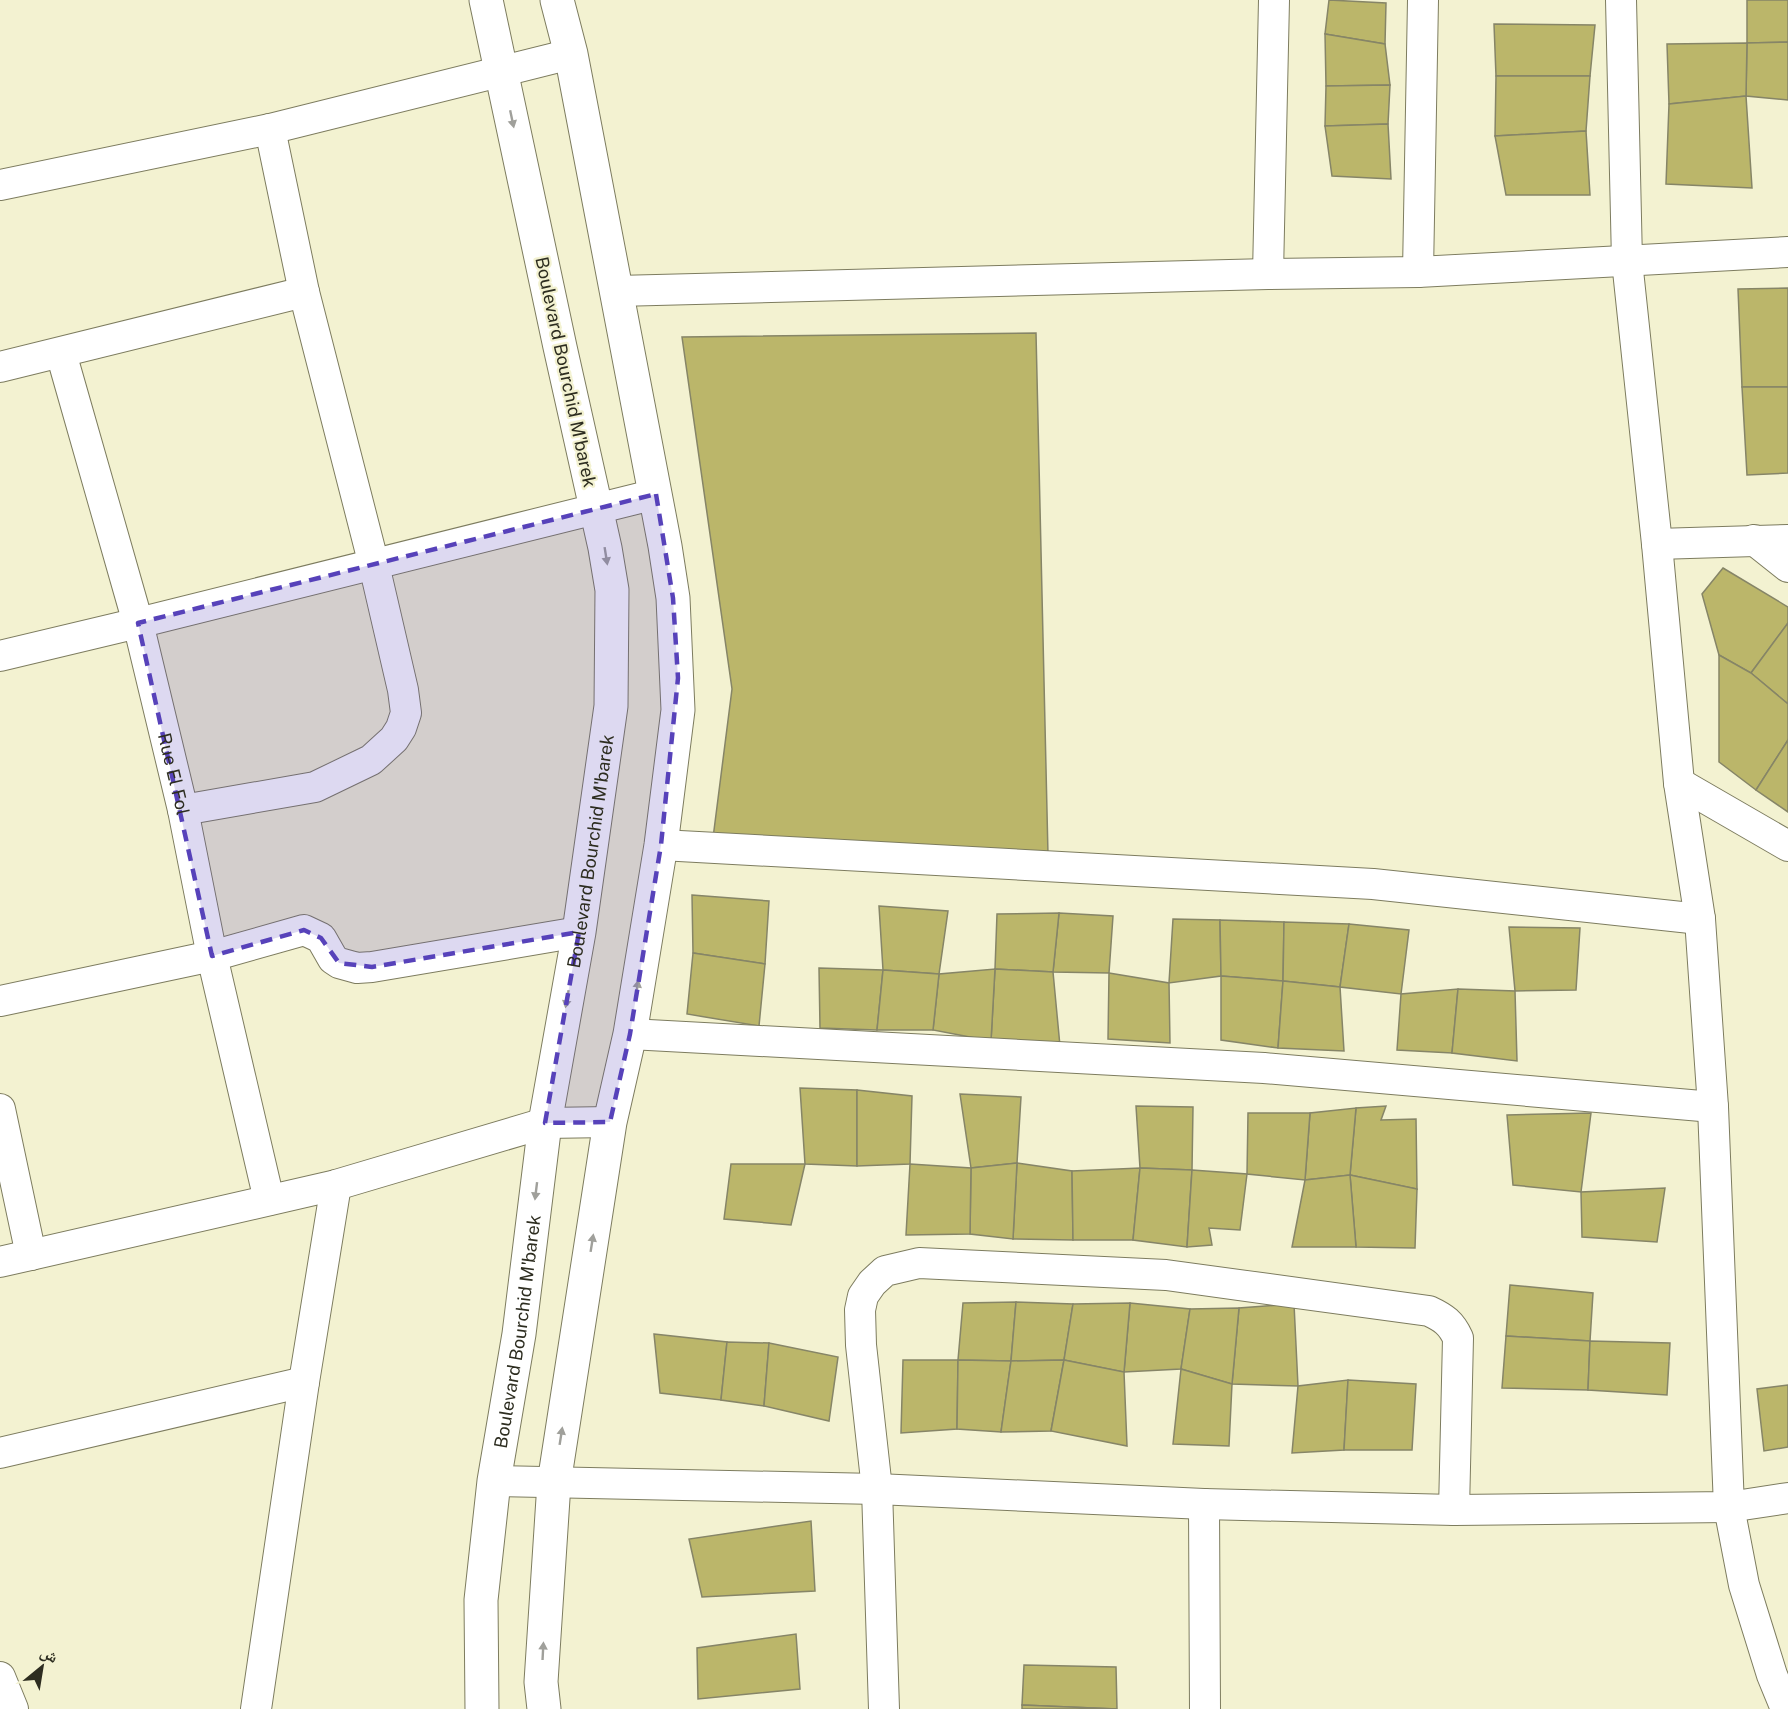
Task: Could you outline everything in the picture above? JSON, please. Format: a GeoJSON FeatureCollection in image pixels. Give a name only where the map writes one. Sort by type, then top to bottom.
{"type":"FeatureCollection","features":[{"type":"Feature","properties":{"kind":"main road","name":"Boulevard Bourchid M'barek"},"geometry":{"type":"LineString","coordinates":[[482,1709],[481,1600],[494,1481],[519,1334],[544,1123],[579,932],[611,705],[612,590],[605,548],[486,0]]}},
{"type":"Feature","properties":{"kind":"main road"},"geometry":{"type":"LineString","coordinates":[[544,1709],[543,1646],[554,1483],[610,1122],[630,1034],[661,844],[678,710],[673,598],[656,494],[571,54],[557,0]]}},
{"type":"Feature","properties":{"kind":"street"},"geometry":{"type":"LineString","coordinates":[[1268,274],[1274,0]]}},
{"type":"Feature","properties":{"kind":"street"},"geometry":{"type":"LineString","coordinates":[[1418,272],[1423,0]]}},
{"type":"Feature","properties":{"kind":"street"},"geometry":{"type":"LineString","coordinates":[[1621,0],[1627,261],[1679,783],[1700,919],[1713,1107],[1730,1508],[1744,1585],[1772,1676],[1786,1709]]}},
{"type":"Feature","properties":{"kind":"street"},"geometry":{"type":"LineString","coordinates":[[0,185],[270,129],[571,54]]}},
{"type":"Feature","properties":{"kind":"street"},"geometry":{"type":"LineString","coordinates":[[183,810],[315,787],[371,760],[394,739],[406,713],[403,690],[374,565],[304,292],[270,129]]}},
{"type":"Feature","properties":{"kind":"street"},"geometry":{"type":"LineString","coordinates":[[617,291],[1418,272],[1788,252]]}},
{"type":"Feature","properties":{"kind":"street"},"geometry":{"type":"LineString","coordinates":[[0,367],[304,292]]}},
{"type":"Feature","properties":{"kind":"street","name":"Rue El Fol"},"geometry":{"type":"LineString","coordinates":[[62,353],[138,623],[183,810],[212,956],[269,1200]]}},
{"type":"Feature","properties":{"kind":"street"},"geometry":{"type":"LineString","coordinates":[[0,656],[656,494]]}},
{"type":"Feature","properties":{"kind":"street"},"geometry":{"type":"LineString","coordinates":[[1754,540],[1788,567]]}},
{"type":"Feature","properties":{"kind":"street"},"geometry":{"type":"LineString","coordinates":[[1657,544],[1788,540]]}},
{"type":"Feature","properties":{"kind":"street"},"geometry":{"type":"LineString","coordinates":[[1679,783],[1788,846]]}},
{"type":"Feature","properties":{"kind":"street"},"geometry":{"type":"LineString","coordinates":[[661,844],[1373,884],[1700,919]]}},
{"type":"Feature","properties":{"kind":"street"},"geometry":{"type":"LineString","coordinates":[[0,1001],[212,956],[304,930],[321,938],[333,958],[339,963],[357,968],[579,932]]}},
{"type":"Feature","properties":{"kind":"street"},"geometry":{"type":"LineString","coordinates":[[630,1034],[1264,1068],[1713,1107]]}},
{"type":"Feature","properties":{"kind":"street"},"geometry":{"type":"LineString","coordinates":[[0,1109],[31,1255]]}},
{"type":"Feature","properties":{"kind":"street"},"geometry":{"type":"LineString","coordinates":[[0,1262],[336,1185],[544,1123],[610,1122]]}},
{"type":"Feature","properties":{"kind":"street"},"geometry":{"type":"LineString","coordinates":[[256,1709],[304,1382],[336,1185]]}},
{"type":"Feature","properties":{"kind":"street"},"geometry":{"type":"LineString","coordinates":[[884,1709],[877,1490],[861,1345],[860,1310],[863,1296],[872,1283],[885,1271],[919,1263],[1166,1275],[1429,1311],[1444,1317],[1458,1338],[1454,1510]]}},
{"type":"Feature","properties":{"kind":"street"},"geometry":{"type":"LineString","coordinates":[[0,1453],[304,1382]]}},
{"type":"Feature","properties":{"kind":"street"},"geometry":{"type":"LineString","coordinates":[[494,1481],[877,1490],[1204,1504],[1454,1510],[1730,1508],[1788,1498]]}},
{"type":"Feature","properties":{"kind":"street"},"geometry":{"type":"LineString","coordinates":[[1204,1504],[1205,1709]]}},
{"type":"Feature","properties":{"kind":"highlighted area"},"geometry":{"type":"Polygon","coordinates":[[[656,494],[673,598],[678,678],[661,845],[630,1034],[610,1122],[545,1123],[579,932],[372,967],[339,963],[321,938],[304,930],[212,956],[138,623],[656,494]]]}},
{"type":"Feature","properties":{"kind":"building"},"geometry":{"type":"Polygon","coordinates":[[[1329,0],[1386,3],[1385,44],[1325,34],[1329,0]]]}},
{"type":"Feature","properties":{"kind":"building"},"geometry":{"type":"Polygon","coordinates":[[[1747,0],[1788,0],[1788,42],[1747,43],[1747,0]]]}},
{"type":"Feature","properties":{"kind":"building"},"geometry":{"type":"Polygon","coordinates":[[[1494,24],[1595,25],[1590,76],[1496,76],[1494,24]]]}},
{"type":"Feature","properties":{"kind":"building"},"geometry":{"type":"Polygon","coordinates":[[[1325,34],[1385,44],[1390,85],[1326,86],[1325,34]]]}},
{"type":"Feature","properties":{"kind":"building"},"geometry":{"type":"Polygon","coordinates":[[[1788,42],[1788,100],[1746,96],[1747,43],[1788,42]]]}},
{"type":"Feature","properties":{"kind":"building"},"geometry":{"type":"Polygon","coordinates":[[[1747,43],[1746,96],[1669,104],[1667,44],[1747,43]]]}},
{"type":"Feature","properties":{"kind":"building"},"geometry":{"type":"Polygon","coordinates":[[[1496,76],[1590,76],[1586,131],[1495,136],[1496,76]]]}},
{"type":"Feature","properties":{"kind":"building"},"geometry":{"type":"Polygon","coordinates":[[[1390,85],[1388,124],[1325,126],[1326,86],[1390,85]]]}},
{"type":"Feature","properties":{"kind":"building"},"geometry":{"type":"Polygon","coordinates":[[[1746,96],[1752,188],[1666,184],[1669,104],[1746,96]]]}},
{"type":"Feature","properties":{"kind":"building"},"geometry":{"type":"Polygon","coordinates":[[[1388,124],[1391,179],[1332,176],[1325,126],[1388,124]]]}},
{"type":"Feature","properties":{"kind":"building"},"geometry":{"type":"Polygon","coordinates":[[[1586,131],[1590,195],[1506,195],[1495,136],[1586,131]]]}},
{"type":"Feature","properties":{"kind":"building"},"geometry":{"type":"Polygon","coordinates":[[[1788,288],[1788,387],[1742,387],[1738,289],[1788,288]]]}},
{"type":"Feature","properties":{"kind":"building"},"geometry":{"type":"Polygon","coordinates":[[[1036,333],[1048,855],[713,838],[732,689],[682,337],[1036,333]]]}},
{"type":"Feature","properties":{"kind":"building"},"geometry":{"type":"Polygon","coordinates":[[[1742,387],[1788,387],[1788,473],[1747,475],[1742,387]]]}},
{"type":"Feature","properties":{"kind":"building"},"geometry":{"type":"Polygon","coordinates":[[[1723,568],[1788,607],[1788,623],[1751,673],[1719,655],[1702,594],[1723,568]]]}},
{"type":"Feature","properties":{"kind":"building"},"geometry":{"type":"Polygon","coordinates":[[[1788,623],[1788,704],[1751,673],[1788,623]]]}},
{"type":"Feature","properties":{"kind":"building"},"geometry":{"type":"Polygon","coordinates":[[[1719,655],[1751,673],[1788,704],[1788,740],[1756,790],[1719,762],[1719,655]]]}},
{"type":"Feature","properties":{"kind":"building"},"geometry":{"type":"Polygon","coordinates":[[[1788,740],[1788,812],[1756,790],[1788,740]]]}},
{"type":"Feature","properties":{"kind":"building"},"geometry":{"type":"Polygon","coordinates":[[[692,895],[769,901],[765,964],[693,953],[692,895]]]}},
{"type":"Feature","properties":{"kind":"building"},"geometry":{"type":"Polygon","coordinates":[[[879,906],[948,911],[939,974],[883,970],[879,906]]]}},
{"type":"Feature","properties":{"kind":"building"},"geometry":{"type":"Polygon","coordinates":[[[1059,913],[1113,916],[1109,973],[1053,972],[1059,913]]]}},
{"type":"Feature","properties":{"kind":"building"},"geometry":{"type":"Polygon","coordinates":[[[1059,913],[1053,972],[995,969],[997,914],[1059,913]]]}},
{"type":"Feature","properties":{"kind":"building"},"geometry":{"type":"Polygon","coordinates":[[[1173,919],[1220,920],[1221,976],[1169,983],[1173,919]]]}},
{"type":"Feature","properties":{"kind":"building"},"geometry":{"type":"Polygon","coordinates":[[[1220,920],[1284,922],[1283,981],[1221,976],[1220,920]]]}},
{"type":"Feature","properties":{"kind":"building"},"geometry":{"type":"Polygon","coordinates":[[[1284,922],[1349,924],[1340,987],[1283,981],[1284,922]]]}},
{"type":"Feature","properties":{"kind":"building"},"geometry":{"type":"Polygon","coordinates":[[[1349,924],[1409,930],[1401,994],[1340,987],[1349,924]]]}},
{"type":"Feature","properties":{"kind":"building"},"geometry":{"type":"Polygon","coordinates":[[[1509,927],[1580,928],[1576,990],[1515,991],[1509,927]]]}},
{"type":"Feature","properties":{"kind":"building"},"geometry":{"type":"Polygon","coordinates":[[[693,953],[765,964],[759,1026],[687,1014],[693,953]]]}},
{"type":"Feature","properties":{"kind":"building"},"geometry":{"type":"Polygon","coordinates":[[[819,968],[883,970],[877,1030],[820,1028],[819,968]]]}},
{"type":"Feature","properties":{"kind":"building"},"geometry":{"type":"Polygon","coordinates":[[[995,969],[1053,972],[1060,1046],[991,1041],[995,969]]]}},
{"type":"Feature","properties":{"kind":"building"},"geometry":{"type":"Polygon","coordinates":[[[995,969],[991,1041],[933,1030],[939,974],[995,969]]]}},
{"type":"Feature","properties":{"kind":"building"},"geometry":{"type":"Polygon","coordinates":[[[883,970],[939,974],[933,1030],[877,1030],[883,970]]]}},
{"type":"Feature","properties":{"kind":"building"},"geometry":{"type":"Polygon","coordinates":[[[1109,973],[1169,983],[1170,1043],[1108,1039],[1109,973]]]}},
{"type":"Feature","properties":{"kind":"building"},"geometry":{"type":"Polygon","coordinates":[[[1221,976],[1283,981],[1278,1048],[1221,1040],[1221,976]]]}},
{"type":"Feature","properties":{"kind":"building"},"geometry":{"type":"Polygon","coordinates":[[[1283,981],[1340,987],[1344,1051],[1278,1048],[1283,981]]]}},
{"type":"Feature","properties":{"kind":"building"},"geometry":{"type":"Polygon","coordinates":[[[1458,989],[1452,1053],[1397,1050],[1401,994],[1458,989]]]}},
{"type":"Feature","properties":{"kind":"building"},"geometry":{"type":"Polygon","coordinates":[[[1458,989],[1515,991],[1517,1061],[1452,1053],[1458,989]]]}},
{"type":"Feature","properties":{"kind":"building"},"geometry":{"type":"Polygon","coordinates":[[[800,1088],[857,1090],[857,1166],[805,1164],[800,1088]]]}},
{"type":"Feature","properties":{"kind":"building"},"geometry":{"type":"Polygon","coordinates":[[[857,1090],[912,1096],[910,1164],[857,1166],[857,1090]]]}},
{"type":"Feature","properties":{"kind":"building"},"geometry":{"type":"Polygon","coordinates":[[[960,1094],[1021,1097],[1017,1163],[971,1168],[960,1094]]]}},
{"type":"Feature","properties":{"kind":"building"},"geometry":{"type":"Polygon","coordinates":[[[1136,1106],[1193,1107],[1192,1170],[1140,1168],[1136,1106]]]}},
{"type":"Feature","properties":{"kind":"building"},"geometry":{"type":"Polygon","coordinates":[[[1386,1106],[1381,1120],[1416,1119],[1417,1189],[1350,1175],[1356,1108],[1386,1106]]]}},
{"type":"Feature","properties":{"kind":"building"},"geometry":{"type":"Polygon","coordinates":[[[1356,1108],[1350,1175],[1305,1180],[1310,1113],[1356,1108]]]}},
{"type":"Feature","properties":{"kind":"building"},"geometry":{"type":"Polygon","coordinates":[[[1248,1113],[1310,1113],[1305,1180],[1247,1174],[1248,1113]]]}},
{"type":"Feature","properties":{"kind":"building"},"geometry":{"type":"Polygon","coordinates":[[[1591,1113],[1581,1192],[1513,1185],[1507,1115],[1591,1113]]]}},
{"type":"Feature","properties":{"kind":"building"},"geometry":{"type":"Polygon","coordinates":[[[1017,1163],[1072,1171],[1073,1240],[1013,1239],[1017,1163]]]}},
{"type":"Feature","properties":{"kind":"building"},"geometry":{"type":"Polygon","coordinates":[[[1017,1163],[1013,1239],[970,1234],[971,1168],[1017,1163]]]}},
{"type":"Feature","properties":{"kind":"building"},"geometry":{"type":"Polygon","coordinates":[[[731,1164],[805,1164],[791,1225],[724,1219],[731,1164]]]}},
{"type":"Feature","properties":{"kind":"building"},"geometry":{"type":"Polygon","coordinates":[[[910,1164],[971,1168],[970,1234],[906,1235],[910,1164]]]}},
{"type":"Feature","properties":{"kind":"building"},"geometry":{"type":"Polygon","coordinates":[[[1140,1168],[1133,1240],[1073,1240],[1072,1171],[1140,1168]]]}},
{"type":"Feature","properties":{"kind":"building"},"geometry":{"type":"Polygon","coordinates":[[[1140,1168],[1192,1170],[1187,1247],[1133,1240],[1140,1168]]]}},
{"type":"Feature","properties":{"kind":"building"},"geometry":{"type":"Polygon","coordinates":[[[1192,1170],[1247,1174],[1240,1230],[1209,1228],[1212,1245],[1187,1247],[1192,1170]]]}},
{"type":"Feature","properties":{"kind":"building"},"geometry":{"type":"Polygon","coordinates":[[[1350,1175],[1417,1189],[1415,1248],[1356,1247],[1350,1175]]]}},
{"type":"Feature","properties":{"kind":"building"},"geometry":{"type":"Polygon","coordinates":[[[1350,1175],[1356,1247],[1292,1247],[1305,1180],[1350,1175]]]}},
{"type":"Feature","properties":{"kind":"building"},"geometry":{"type":"Polygon","coordinates":[[[1665,1188],[1657,1242],[1582,1237],[1581,1192],[1665,1188]]]}},
{"type":"Feature","properties":{"kind":"building"},"geometry":{"type":"Polygon","coordinates":[[[1510,1285],[1593,1293],[1590,1341],[1506,1336],[1510,1285]]]}},
{"type":"Feature","properties":{"kind":"building"},"geometry":{"type":"Polygon","coordinates":[[[1016,1302],[1011,1361],[958,1360],[963,1303],[1016,1302]]]}},
{"type":"Feature","properties":{"kind":"building"},"geometry":{"type":"Polygon","coordinates":[[[1016,1302],[1073,1304],[1064,1360],[1011,1361],[1016,1302]]]}},
{"type":"Feature","properties":{"kind":"building"},"geometry":{"type":"Polygon","coordinates":[[[1130,1303],[1190,1309],[1181,1369],[1124,1372],[1130,1303]]]}},
{"type":"Feature","properties":{"kind":"building"},"geometry":{"type":"Polygon","coordinates":[[[1130,1303],[1124,1372],[1064,1360],[1073,1304],[1130,1303]]]}},
{"type":"Feature","properties":{"kind":"building"},"geometry":{"type":"Polygon","coordinates":[[[1294,1304],[1298,1386],[1232,1384],[1239,1308],[1294,1304]]]}},
{"type":"Feature","properties":{"kind":"building"},"geometry":{"type":"Polygon","coordinates":[[[1239,1308],[1232,1384],[1181,1369],[1190,1309],[1239,1308]]]}},
{"type":"Feature","properties":{"kind":"building"},"geometry":{"type":"Polygon","coordinates":[[[654,1334],[727,1342],[721,1400],[660,1393],[654,1334]]]}},
{"type":"Feature","properties":{"kind":"building"},"geometry":{"type":"Polygon","coordinates":[[[1506,1336],[1590,1341],[1588,1390],[1502,1388],[1506,1336]]]}},
{"type":"Feature","properties":{"kind":"building"},"geometry":{"type":"Polygon","coordinates":[[[1590,1341],[1670,1343],[1667,1395],[1588,1390],[1590,1341]]]}},
{"type":"Feature","properties":{"kind":"building"},"geometry":{"type":"Polygon","coordinates":[[[727,1342],[769,1343],[764,1406],[721,1400],[727,1342]]]}},
{"type":"Feature","properties":{"kind":"building"},"geometry":{"type":"Polygon","coordinates":[[[769,1343],[838,1357],[829,1421],[764,1406],[769,1343]]]}},
{"type":"Feature","properties":{"kind":"building"},"geometry":{"type":"Polygon","coordinates":[[[903,1360],[958,1360],[957,1429],[901,1433],[903,1360]]]}},
{"type":"Feature","properties":{"kind":"building"},"geometry":{"type":"Polygon","coordinates":[[[958,1360],[1011,1361],[1001,1432],[957,1429],[958,1360]]]}},
{"type":"Feature","properties":{"kind":"building"},"geometry":{"type":"Polygon","coordinates":[[[1064,1360],[1051,1431],[1001,1432],[1011,1361],[1064,1360]]]}},
{"type":"Feature","properties":{"kind":"building"},"geometry":{"type":"Polygon","coordinates":[[[1064,1360],[1124,1372],[1127,1446],[1051,1431],[1064,1360]]]}},
{"type":"Feature","properties":{"kind":"building"},"geometry":{"type":"Polygon","coordinates":[[[1181,1369],[1232,1384],[1229,1446],[1173,1444],[1181,1369]]]}},
{"type":"Feature","properties":{"kind":"building"},"geometry":{"type":"Polygon","coordinates":[[[1348,1380],[1344,1450],[1292,1453],[1298,1386],[1348,1380]]]}},
{"type":"Feature","properties":{"kind":"building"},"geometry":{"type":"Polygon","coordinates":[[[1348,1380],[1416,1384],[1412,1450],[1344,1450],[1348,1380]]]}},
{"type":"Feature","properties":{"kind":"building"},"geometry":{"type":"Polygon","coordinates":[[[1788,1385],[1788,1447],[1764,1451],[1757,1389],[1788,1385]]]}},
{"type":"Feature","properties":{"kind":"building"},"geometry":{"type":"Polygon","coordinates":[[[811,1521],[815,1591],[702,1597],[689,1539],[811,1521]]]}},
{"type":"Feature","properties":{"kind":"building"},"geometry":{"type":"Polygon","coordinates":[[[796,1634],[800,1689],[698,1699],[697,1648],[796,1634]]]}},
{"type":"Feature","properties":{"kind":"building"},"geometry":{"type":"Polygon","coordinates":[[[1024,1665],[1116,1667],[1117,1709],[1022,1705],[1024,1665]]]}},
{"type":"Feature","properties":{"kind":"building"},"geometry":{"type":"Polygon","coordinates":[[[1022,1705],[1117,1709],[1022,1709],[1022,1705]]]}}]}
